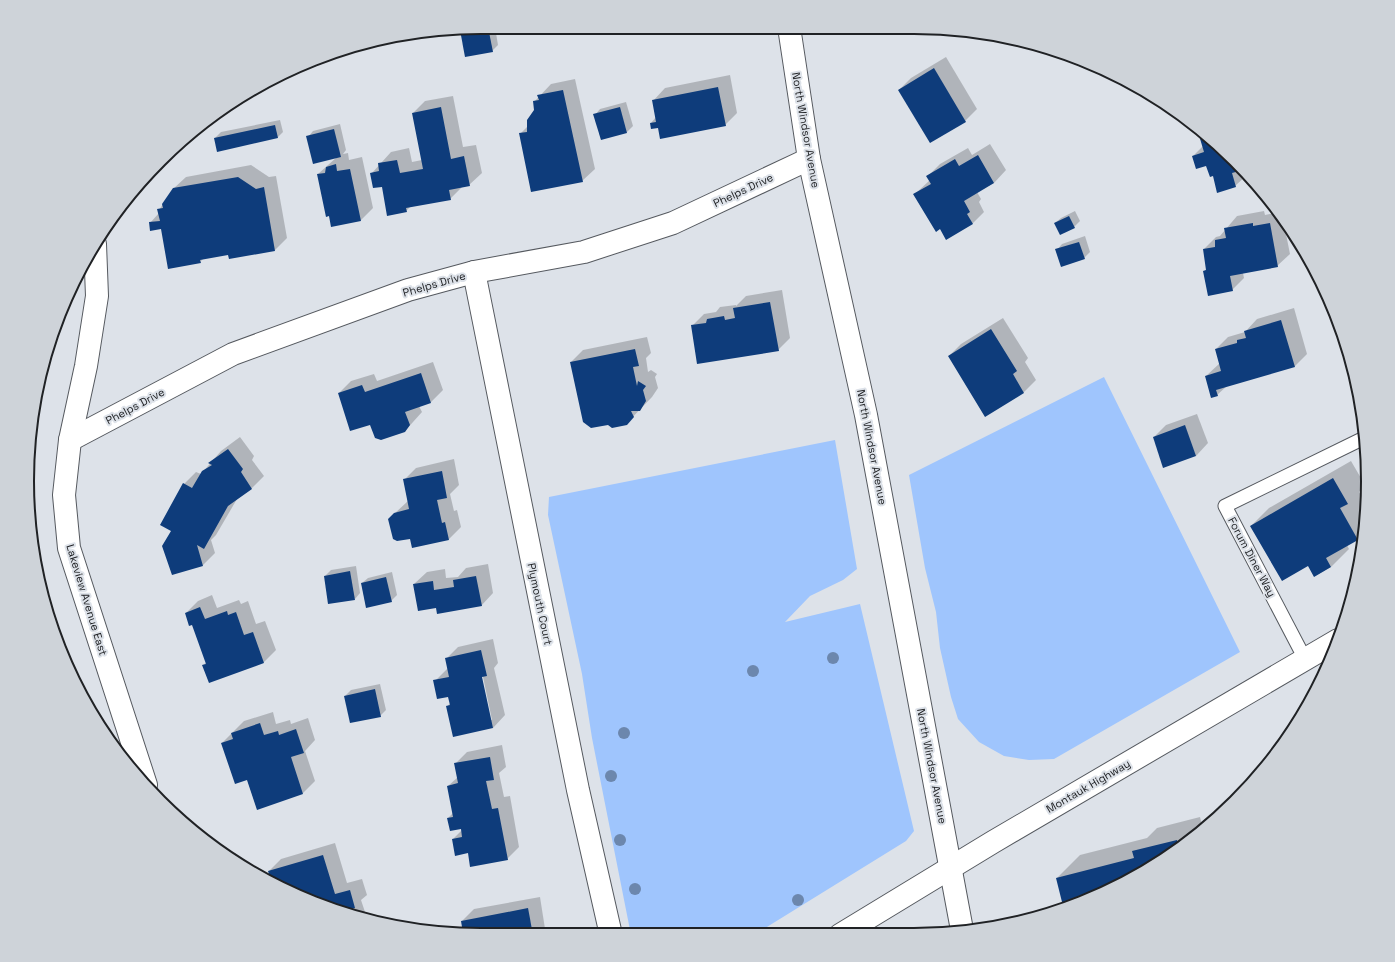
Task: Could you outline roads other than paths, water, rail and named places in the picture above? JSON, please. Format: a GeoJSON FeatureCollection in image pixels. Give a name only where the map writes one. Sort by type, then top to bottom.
{"type":"FeatureCollection","features":[{"type":"Feature","properties":{"kind":"street","name":"North Windsor Avenue"},"geometry":{"type":"LineString","coordinates":[[790,34],[809,159],[866,415],[961,925]]}},
{"type":"Feature","properties":{"kind":"street","name":"Phelps Drive"},"geometry":{"type":"LineString","coordinates":[[70,440],[233,354],[408,290],[474,272],[584,252],[673,223],[809,159]]}},
{"type":"Feature","properties":{"kind":"street","name":"Lakeview Avenue East"},"geometry":{"type":"LineString","coordinates":[[95,255],[97,296],[86,366],[70,440],[64,496],[70,548],[142,772]]}},
{"type":"Feature","properties":{"kind":"street","name":"Plymouth Court"},"geometry":{"type":"LineString","coordinates":[[474,272],[578,790],[609,928]]}},
{"type":"Feature","properties":{"kind":"street","name":"Montauk Highway"},"geometry":{"type":"LineString","coordinates":[[852,928],[993,842],[1330,645]]}},
{"type":"Feature","properties":{"kind":"lane","name":"Forum Diner Way"},"geometry":{"type":"LineString","coordinates":[[1305,659],[1225,506],[1359,441]]}}]}
